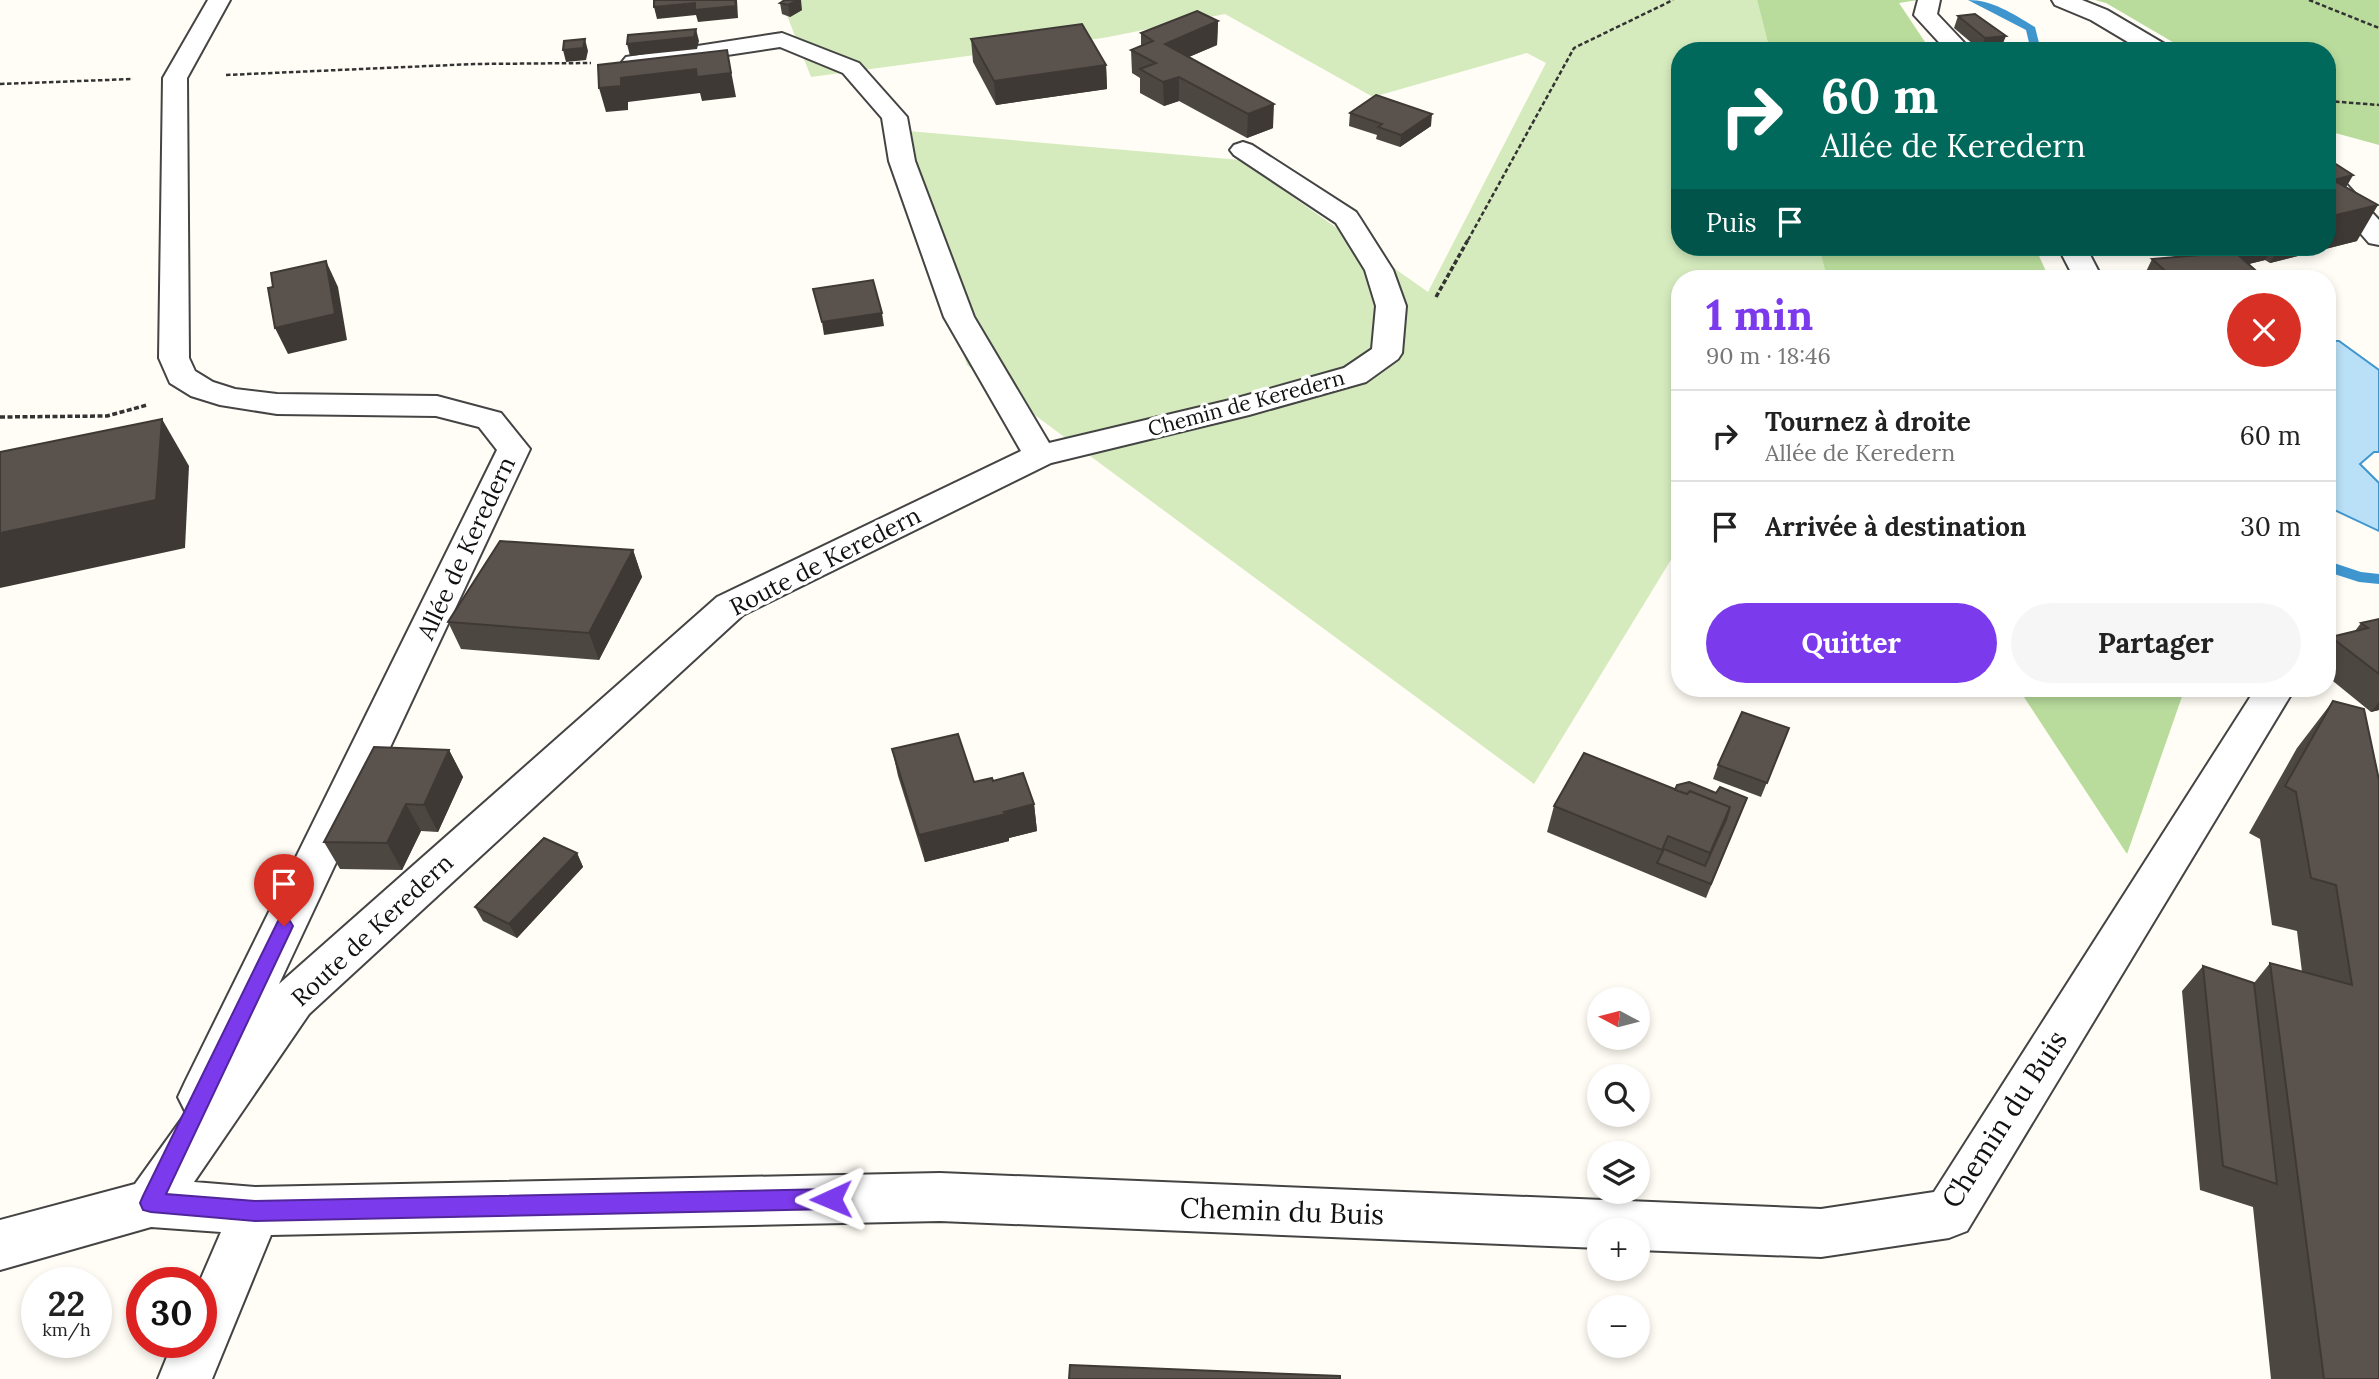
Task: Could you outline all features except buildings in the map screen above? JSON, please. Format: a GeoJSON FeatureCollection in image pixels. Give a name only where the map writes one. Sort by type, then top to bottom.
{"type":"FeatureCollection","features":[{"type":"Feature","properties":{"kind":"street","name":"Allée de Keredern"},"geometry":{"type":"LineString","coordinates":[[151,1203],[514,449],[490,420],[437,406],[277,404],[231,398],[202,389],[181,376],[174,358],[175,78],[219,0]]}},
{"type":"Feature","properties":{"kind":"street"},"geometry":{"type":"LineString","coordinates":[[1929,0],[1925,15],[1951,42]]}},
{"type":"Feature","properties":{"kind":"street"},"geometry":{"type":"LineString","coordinates":[[2063,0],[2099,15],[2145,42]]}},
{"type":"Feature","properties":{"kind":"street"},"geometry":{"type":"LineString","coordinates":[[634,62],[782,40],[851,68],[894,117],[902,161],[959,317],[1040,455]]}},
{"type":"Feature","properties":{"kind":"street"},"geometry":{"type":"LineString","coordinates":[[1242,150],[1346,218],[1379,270],[1391,306],[1387,353]]}},
{"type":"Feature","properties":{"kind":"street"},"geometry":{"type":"LineString","coordinates":[[2336,189],[2379,237]]}},
{"type":"Feature","properties":{"kind":"street","name":"Chemin de Keredern"},"geometry":{"type":"LineString","coordinates":[[1040,455],[1238,408],[1355,374],[1387,353]]}},
{"type":"Feature","properties":{"kind":"street","name":"Route de Keredern"},"geometry":{"type":"LineString","coordinates":[[151,1203],[293,1000],[730,606],[1040,455]]}},
{"type":"Feature","properties":{"kind":"street","name":"Chemin du Buis"},"geometry":{"type":"LineString","coordinates":[[0,1245],[151,1203],[255,1211],[940,1197],[1821,1233],[1948,1214],[2270,697]]}},
{"type":"Feature","properties":{"kind":"street"},"geometry":{"type":"LineString","coordinates":[[217,1303],[255,1211]]}},
{"type":"Feature","properties":{"kind":"street"},"geometry":{"type":"LineString","coordinates":[[186,1379],[195,1358]]}},
{"type":"Feature","properties":{"kind":"path"},"geometry":{"type":"LineString","coordinates":[[1387,353],[1416,334],[1574,48],[1673,0]]}},
{"type":"Feature","properties":{"kind":"path"},"geometry":{"type":"LineString","coordinates":[[2309,0],[2379,28]]}},
{"type":"Feature","properties":{"kind":"path"},"geometry":{"type":"LineString","coordinates":[[0,84],[474,64],[634,62]]}},
{"type":"Feature","properties":{"kind":"path"},"geometry":{"type":"LineString","coordinates":[[2336,102],[2379,105]]}},
{"type":"Feature","properties":{"kind":"path"},"geometry":{"type":"LineString","coordinates":[[0,417],[107,416],[202,389]]}},
{"type":"Feature","properties":{"kind":"green space"},"geometry":{"type":"Polygon","coordinates":[[[781,0],[1757,0],[1768,42],[1671,42],[1671,256],[1821,256],[1825,270],[1671,270],[1671,560],[1534,784],[967,365],[885,129],[1240,160],[1428,292],[1546,63],[1527,53],[1373,97],[1225,14],[1103,38],[811,77],[781,0]]]}},
{"type":"Feature","properties":{"kind":"green space"},"geometry":{"type":"Polygon","coordinates":[[[1757,0],[1918,0],[1899,3],[1925,42],[1768,42],[1757,0]]]}},
{"type":"Feature","properties":{"kind":"green space"},"geometry":{"type":"Polygon","coordinates":[[[2095,0],[2379,0],[2379,145],[2336,133],[2336,42],[2173,42],[2106,3],[2095,0]]]}},
{"type":"Feature","properties":{"kind":"green space"},"geometry":{"type":"Polygon","coordinates":[[[1821,256],[2039,256],[2045,270],[1825,270],[1821,256]]]}},
{"type":"Feature","properties":{"kind":"green space"},"geometry":{"type":"Polygon","coordinates":[[[2024,697],[2182,697],[2127,854],[2024,697]]]}},
{"type":"Feature","properties":{"kind":"water"},"geometry":{"type":"Polygon","coordinates":[[[2336,341],[2379,370],[2379,452],[2374,452],[2360,464],[2379,483],[2379,531],[2336,511],[2336,341]]]}},
{"type":"Feature","properties":{"kind":"waterway"},"geometry":{"type":"LineString","coordinates":[[1973,0],[2001,11],[2031,29],[2034,42]]}},
{"type":"Feature","properties":{"kind":"waterway"},"geometry":{"type":"LineString","coordinates":[[2186,256],[2229,270]]}},
{"type":"Feature","properties":{"kind":"waterway"},"geometry":{"type":"LineString","coordinates":[[2336,569],[2359,577],[2379,579]]}},
{"type":"Feature","properties":{"kind":"route"},"geometry":{"type":"LineString","coordinates":[[284,926],[151,1203],[255,1211],[831,1199]]}}]}
